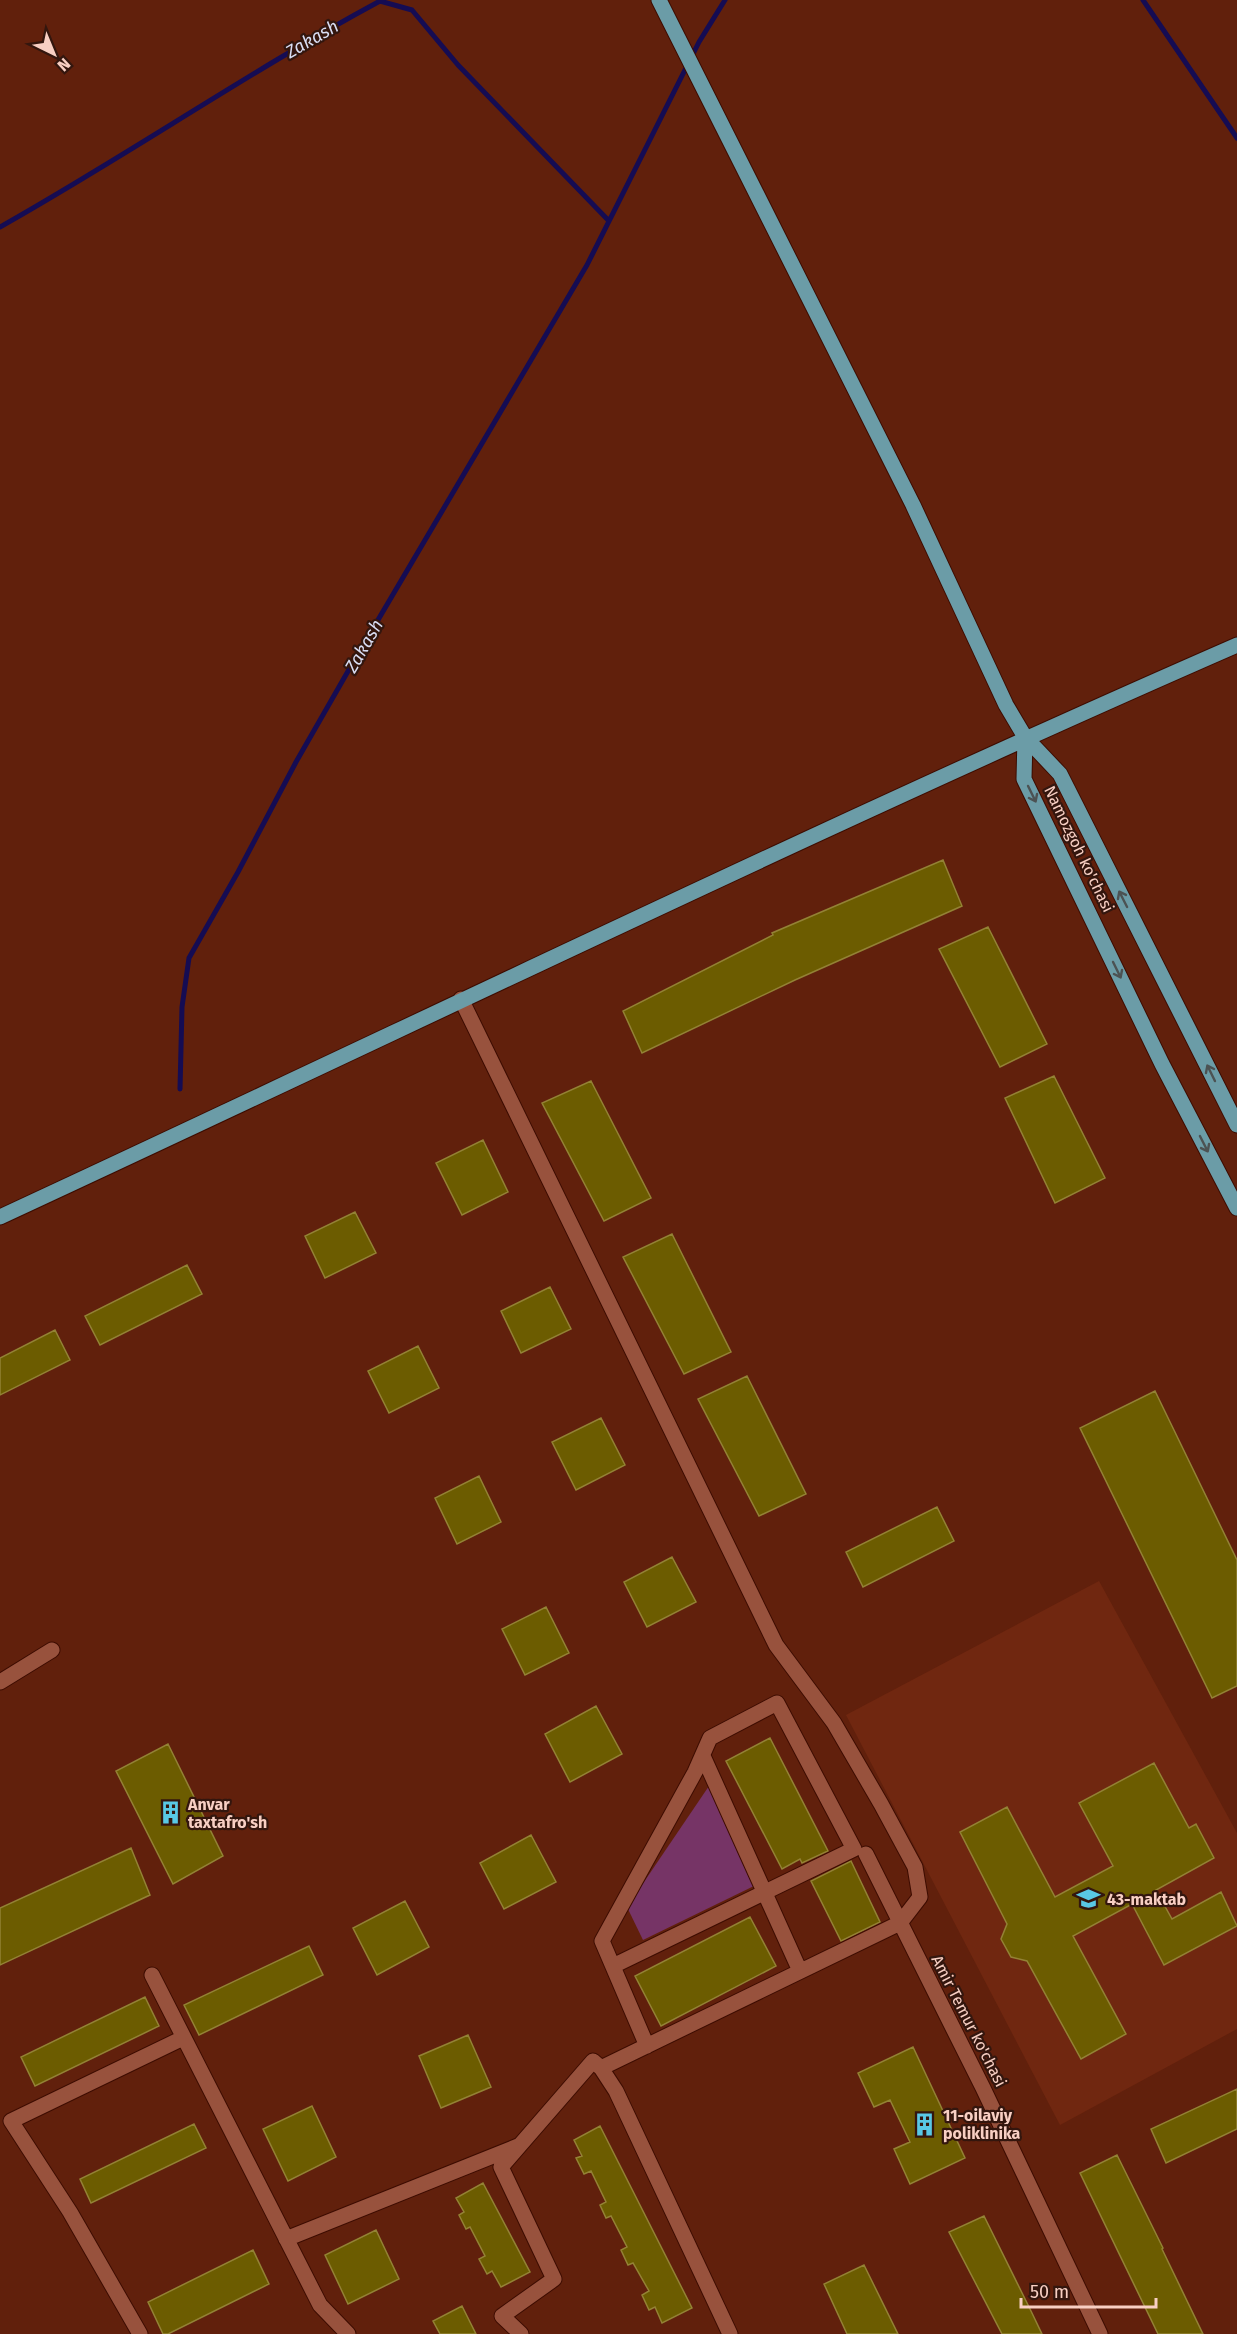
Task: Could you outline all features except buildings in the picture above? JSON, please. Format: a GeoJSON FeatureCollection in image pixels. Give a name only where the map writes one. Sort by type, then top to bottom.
{"type":"FeatureCollection","features":[{"type":"Feature","properties":{"kind":"main road"},"geometry":{"type":"LineString","coordinates":[[659,0],[913,505],[1006,705],[1025,737]]}},
{"type":"Feature","properties":{"kind":"main road"},"geometry":{"type":"LineString","coordinates":[[0,1217],[461,999],[1025,737],[1237,645]]}},
{"type":"Feature","properties":{"kind":"main road","name":"Namozgoh ko'chasi"},"geometry":{"type":"LineString","coordinates":[[1025,737],[1059,774],[1235,1118]]}},
{"type":"Feature","properties":{"kind":"main road","name":"Namozgoh ko'chasi"},"geometry":{"type":"LineString","coordinates":[[1025,737],[1024,779],[1162,1064],[1237,1208]]}},
{"type":"Feature","properties":{"kind":"street"},"geometry":{"type":"LineString","coordinates":[[461,999],[776,1645],[834,1723],[915,1867],[920,1897],[900,1923],[601,2068]]}},
{"type":"Feature","properties":{"kind":"street"},"geometry":{"type":"LineString","coordinates":[[0,1682],[52,1650]]}},
{"type":"Feature","properties":{"kind":"street"},"geometry":{"type":"LineString","coordinates":[[613,1966],[854,1849],[777,1703],[710,1738],[703,1756],[602,1941],[647,2046]]}},
{"type":"Feature","properties":{"kind":"street"},"geometry":{"type":"LineString","coordinates":[[703,1756],[800,1971]]}},
{"type":"Feature","properties":{"kind":"street","name":"Amir Temur ko'chasi"},"geometry":{"type":"LineString","coordinates":[[866,1854],[983,2088],[1100,2334]]}},
{"type":"Feature","properties":{"kind":"street"},"geometry":{"type":"LineString","coordinates":[[152,1975],[320,2305],[348,2334]]}},
{"type":"Feature","properties":{"kind":"street"},"geometry":{"type":"LineString","coordinates":[[140,2334],[70,2212],[11,2121],[183,2038]]}},
{"type":"Feature","properties":{"kind":"street"},"geometry":{"type":"LineString","coordinates":[[521,2334],[502,2316],[554,2279],[501,2167],[593,2061],[601,2068],[616,2091],[730,2334]]}},
{"type":"Feature","properties":{"kind":"street"},"geometry":{"type":"LineString","coordinates":[[286,2239],[521,2145]]}},
{"type":"Feature","properties":{"kind":"shaded area","name":"43-maktab"},"geometry":{"type":"Polygon","coordinates":[[[1099,1581],[1237,1833],[1237,2029],[1060,2125],[846,1715],[1099,1581]]]}},
{"type":"Feature","properties":{"kind":"shaded area"},"geometry":{"type":"Polygon","coordinates":[[[709,1786],[756,1885],[643,1940],[627,1907],[709,1786]]]}},
{"type":"Feature","properties":{"kind":"waterway","name":"Zakash"},"geometry":{"type":"LineString","coordinates":[[180,1089],[182,1007],[189,958],[355,659],[587,265],[699,42],[725,0]]}},
{"type":"Feature","properties":{"kind":"waterway"},"geometry":{"type":"LineString","coordinates":[[1143,0],[1237,138]]}},
{"type":"Feature","properties":{"kind":"waterway","name":"Zakash"},"geometry":{"type":"LineString","coordinates":[[0,227],[284,56],[380,1],[412,10],[458,65],[609,221]]}},
{"type":"Feature","properties":{"kind":"place","name":"Anvar taxtafro'sh"},"geometry":{"type":"Point","coordinates":[170,1813]}},
{"type":"Feature","properties":{"kind":"place","name":"43-maktab"},"geometry":{"type":"Point","coordinates":[1089,1899]}},
{"type":"Feature","properties":{"kind":"place","name":"11-oilaviy poliklinika"},"geometry":{"type":"Point","coordinates":[925,2124]}}]}
